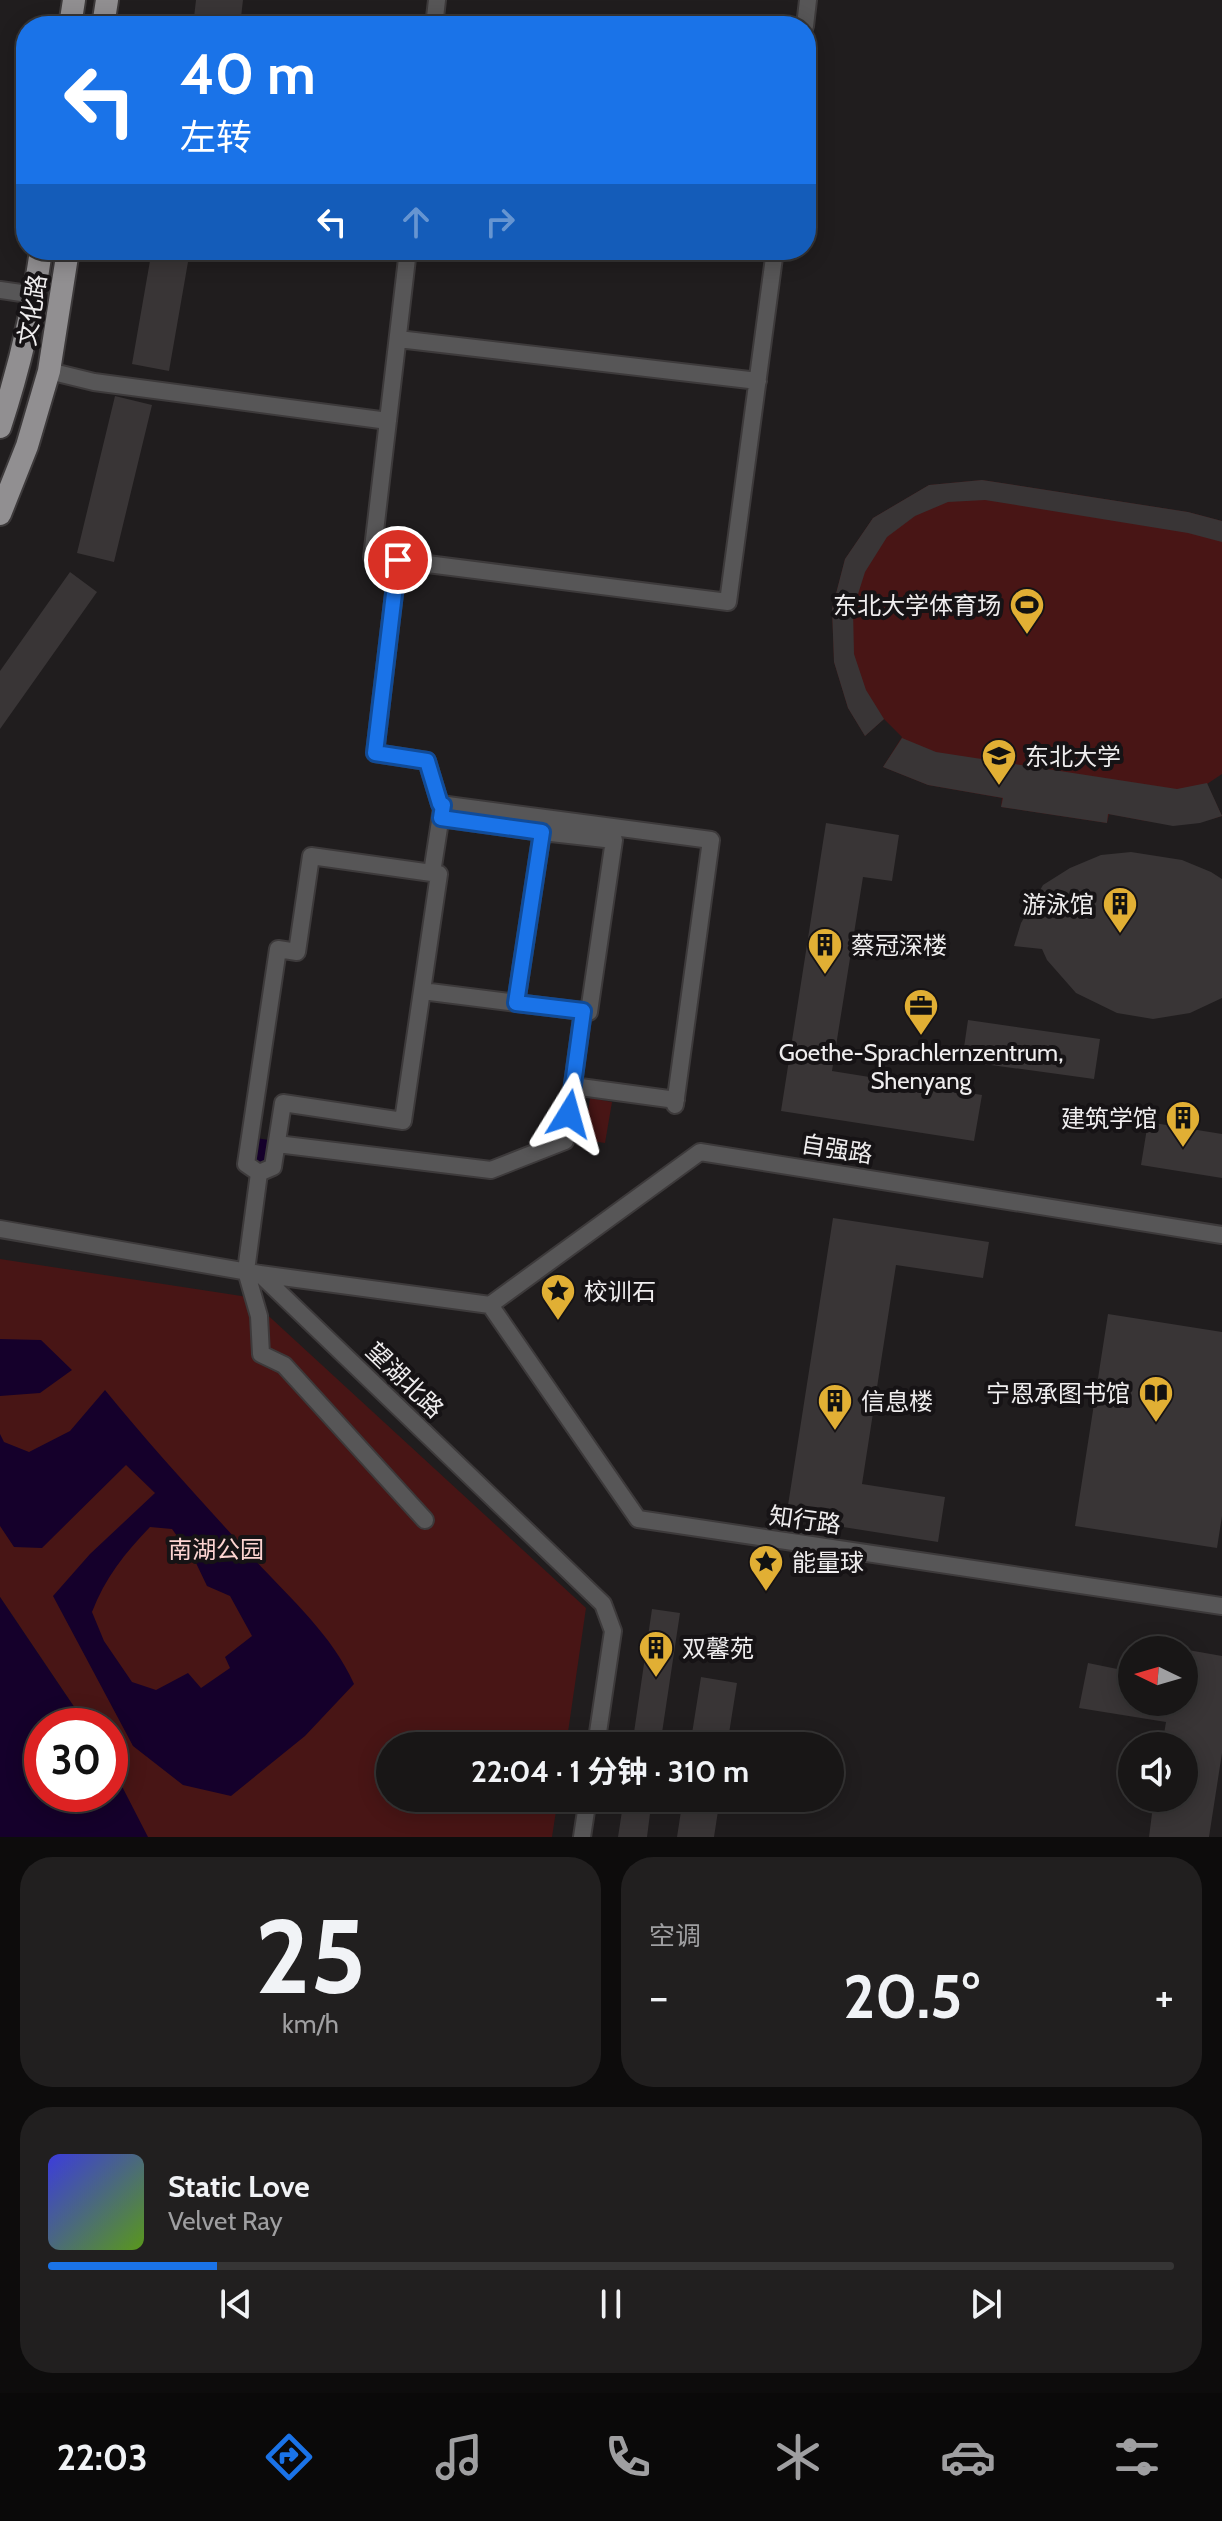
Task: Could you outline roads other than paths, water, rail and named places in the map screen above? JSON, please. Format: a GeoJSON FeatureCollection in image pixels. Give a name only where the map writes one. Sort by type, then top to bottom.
{"type":"FeatureCollection","features":[{"type":"Feature","properties":{"kind":"main road","name":"文化路"},"geometry":{"type":"LineString","coordinates":[[0,427],[16,377],[40,260]]}},
{"type":"Feature","properties":{"kind":"main road","name":"文化路"},"geometry":{"type":"LineString","coordinates":[[0,514],[27,446],[49,371],[66,260]]}},
{"type":"Feature","properties":{"kind":"street"},"geometry":{"type":"LineString","coordinates":[[407,260],[372,557],[728,602],[774,260]]}},
{"type":"Feature","properties":{"kind":"street"},"geometry":{"type":"LineString","coordinates":[[0,290],[35,295]]}},
{"type":"Feature","properties":{"kind":"street"},"geometry":{"type":"LineString","coordinates":[[398,339],[758,381]]}},
{"type":"Feature","properties":{"kind":"street"},"geometry":{"type":"LineString","coordinates":[[49,371],[94,382],[388,421]]}},
{"type":"Feature","properties":{"kind":"street"},"geometry":{"type":"LineString","coordinates":[[398,560],[375,753],[427,761],[442,811],[432,873]]}},
{"type":"Feature","properties":{"kind":"street"},"geometry":{"type":"LineString","coordinates":[[422,991],[589,1012],[614,840],[542,832],[442,811]]}},
{"type":"Feature","properties":{"kind":"street"},"geometry":{"type":"LineString","coordinates":[[442,811],[711,840],[675,1102],[573,1086]]}},
{"type":"Feature","properties":{"kind":"street"},"geometry":{"type":"LineString","coordinates":[[516,1003],[542,832]]}},
{"type":"Feature","properties":{"kind":"street"},"geometry":{"type":"LineString","coordinates":[[256,1098],[403,1121],[439,874],[311,856],[297,952],[278,949],[246,1164],[259,1173]]}},
{"type":"Feature","properties":{"kind":"street"},"geometry":{"type":"LineString","coordinates":[[277,1144],[491,1170],[565,1141],[583,1011]]}},
{"type":"Feature","properties":{"kind":"street"},"geometry":{"type":"LineString","coordinates":[[259,1173],[273,1167],[283,1103]]}},
{"type":"Feature","properties":{"kind":"street","name":"自强路"},"geometry":{"type":"LineString","coordinates":[[490,1305],[700,1152],[1222,1235]]}},
{"type":"Feature","properties":{"kind":"street"},"geometry":{"type":"LineString","coordinates":[[259,1173],[253,1273],[261,1354],[284,1365],[425,1520]]}},
{"type":"Feature","properties":{"kind":"street"},"geometry":{"type":"LineString","coordinates":[[0,1229],[253,1273],[490,1305]]}},
{"type":"Feature","properties":{"kind":"street","name":"望湖北路"},"geometry":{"type":"LineString","coordinates":[[253,1273],[603,1604],[613,1631],[598,1732]]}},
{"type":"Feature","properties":{"kind":"street","name":"知行路"},"geometry":{"type":"LineString","coordinates":[[490,1305],[638,1519],[1222,1606]]}},
{"type":"Feature","properties":{"kind":"street"},"geometry":{"type":"LineString","coordinates":[[582,1837],[586,1812]]}},
{"type":"Feature","properties":{"kind":"place","name":"东北大学体育场"},"geometry":{"type":"Point","coordinates":[1027,636]}},
{"type":"Feature","properties":{"kind":"place","name":"东北大学"},"geometry":{"type":"Point","coordinates":[999,787]}},
{"type":"Feature","properties":{"kind":"place","name":"游泳馆"},"geometry":{"type":"Point","coordinates":[1120,935]}},
{"type":"Feature","properties":{"kind":"place","name":"蔡冠深楼"},"geometry":{"type":"Point","coordinates":[825,976]}},
{"type":"Feature","properties":{"kind":"place","name":"Goethe-Sprachlernzentrum, Shenyang"},"geometry":{"type":"Point","coordinates":[921,1037]}},
{"type":"Feature","properties":{"kind":"place","name":"建筑学馆"},"geometry":{"type":"Point","coordinates":[1183,1149]}},
{"type":"Feature","properties":{"kind":"place","name":"校训石"},"geometry":{"type":"Point","coordinates":[558,1322]}},
{"type":"Feature","properties":{"kind":"place","name":"宁恩承图书馆"},"geometry":{"type":"Point","coordinates":[1156,1424]}},
{"type":"Feature","properties":{"kind":"place","name":"信息楼"},"geometry":{"type":"Point","coordinates":[835,1432]}},
{"type":"Feature","properties":{"kind":"place","name":"能量球"},"geometry":{"type":"Point","coordinates":[766,1593]}},
{"type":"Feature","properties":{"kind":"place","name":"双馨苑"},"geometry":{"type":"Point","coordinates":[656,1679]}},
{"type":"Feature","properties":{"kind":"park label","name":"南湖公园"},"geometry":{"type":"Point","coordinates":[216,1549]}}]}
